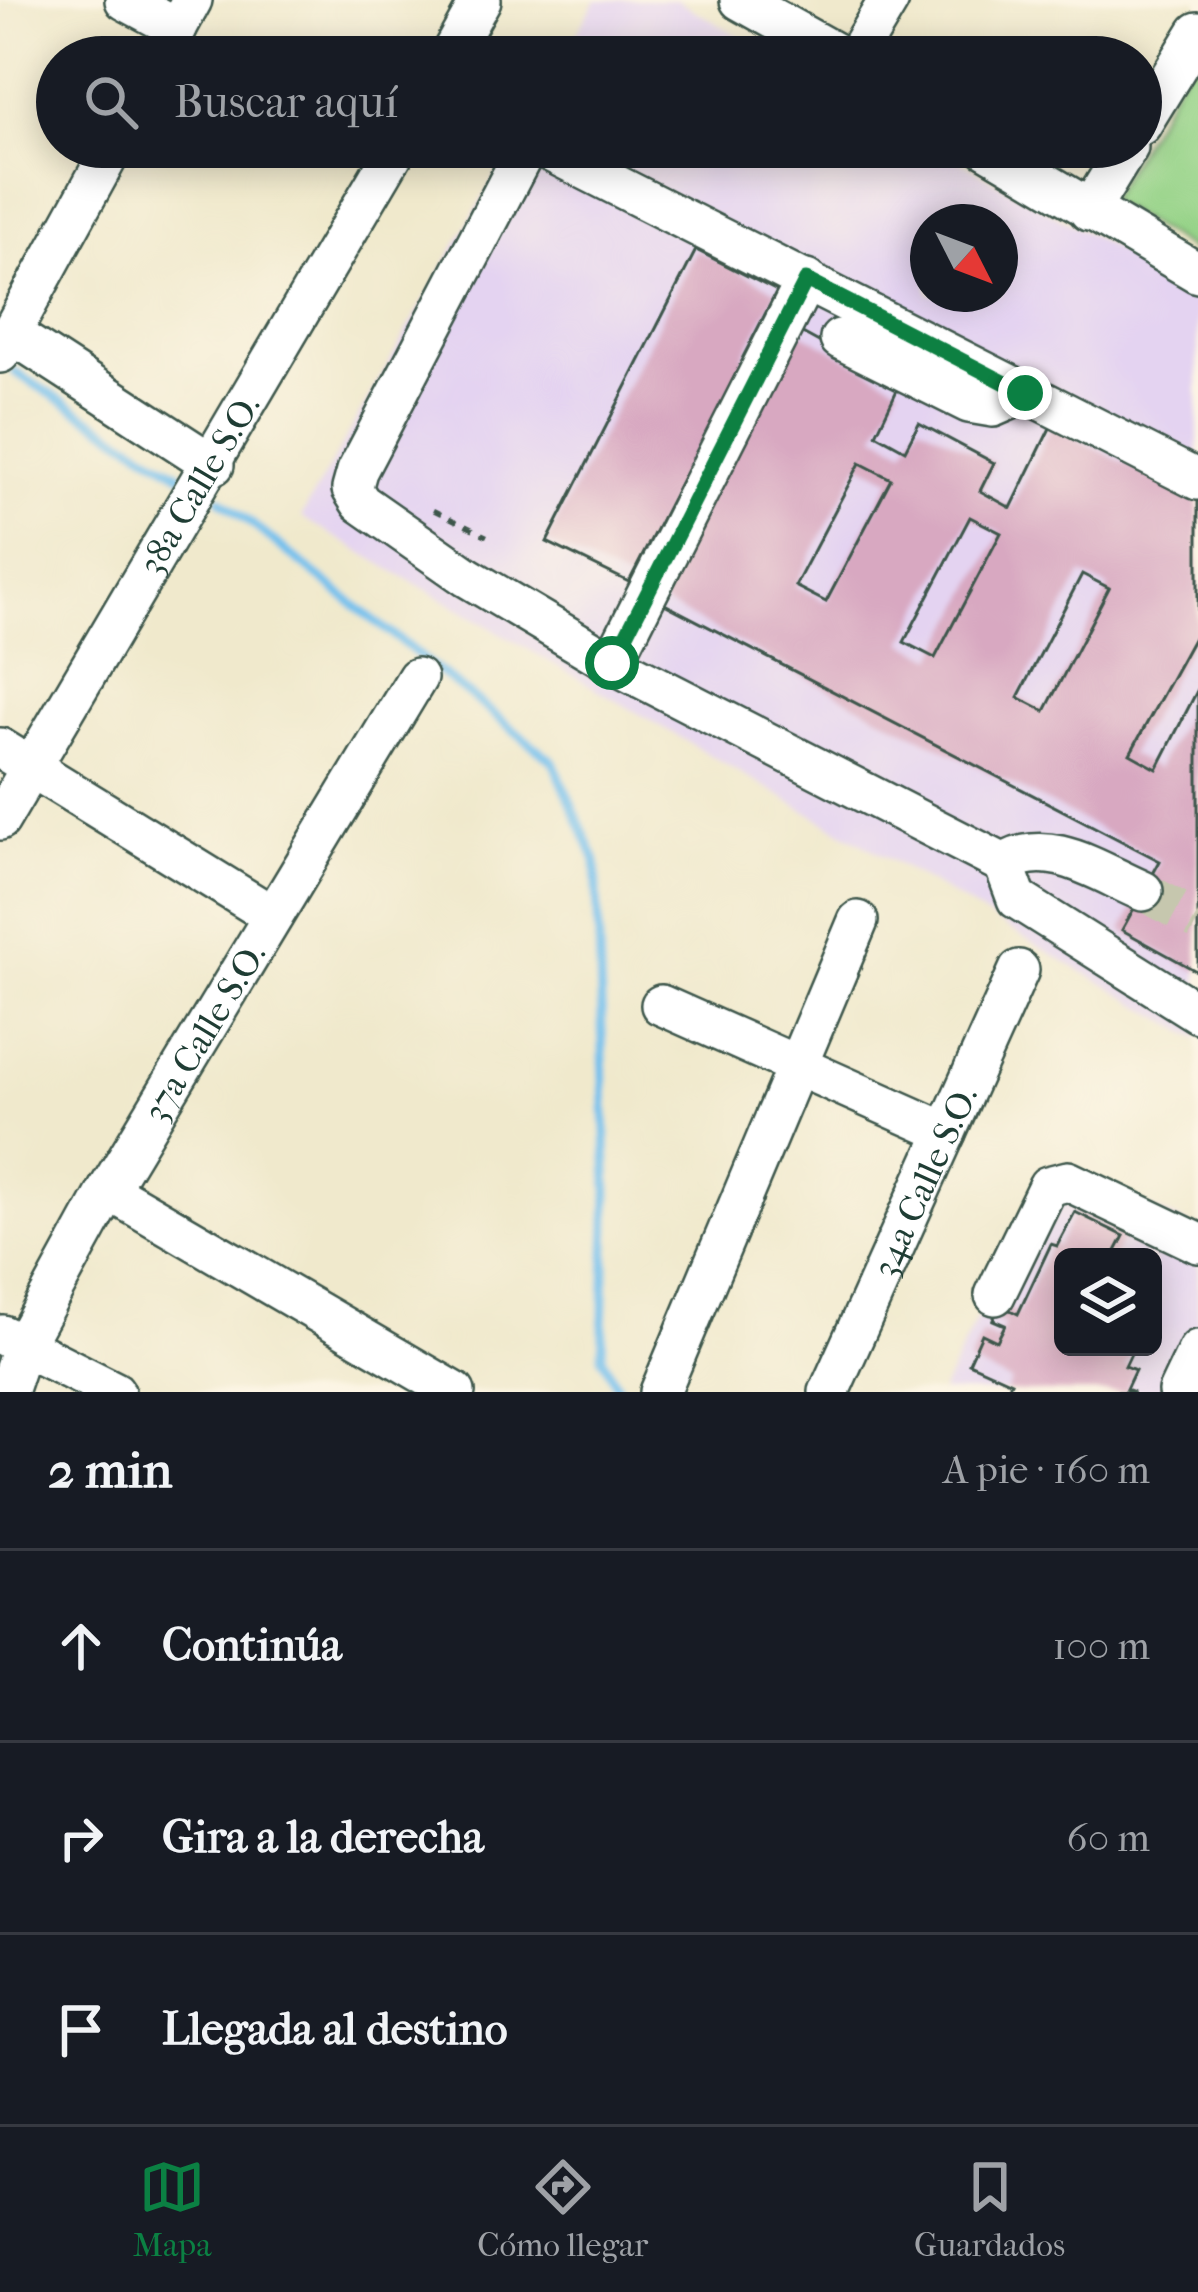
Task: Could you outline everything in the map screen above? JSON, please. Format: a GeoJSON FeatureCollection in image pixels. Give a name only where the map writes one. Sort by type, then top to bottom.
{"type":"FeatureCollection","features":[{"type":"Feature","properties":{"kind":"street"},"geometry":{"type":"LineString","coordinates":[[125,0],[177,28]]}},
{"type":"Feature","properties":{"kind":"street"},"geometry":{"type":"LineString","coordinates":[[461,36],[482,0]]}},
{"type":"Feature","properties":{"kind":"street"},"geometry":{"type":"LineString","coordinates":[[740,0],[804,36]]}},
{"type":"Feature","properties":{"kind":"street"},"geometry":{"type":"LineString","coordinates":[[868,36],[889,0]]}},
{"type":"Feature","properties":{"kind":"street"},"geometry":{"type":"LineString","coordinates":[[1162,91],[1198,32]]}},
{"type":"Feature","properties":{"kind":"street"},"geometry":{"type":"LineString","coordinates":[[102,168],[6,344],[214,465]]}},
{"type":"Feature","properties":{"kind":"street","name":"38a Calle S.O."},"geometry":{"type":"LineString","coordinates":[[0,820],[16,758],[214,465],[385,168]]}},
{"type":"Feature","properties":{"kind":"street"},"geometry":{"type":"LineString","coordinates":[[516,168],[352,489],[361,503],[467,577],[612,663],[1004,864],[1017,899],[1198,1013]]}},
{"type":"Feature","properties":{"kind":"street"},"geometry":{"type":"LineString","coordinates":[[583,168],[1198,480]]}},
{"type":"Feature","properties":{"kind":"street"},"geometry":{"type":"LineString","coordinates":[[1019,168],[1198,273]]}},
{"type":"Feature","properties":{"kind":"street"},"geometry":{"type":"LineString","coordinates":[[1089,211],[1115,168]]}},
{"type":"Feature","properties":{"kind":"street"},"geometry":{"type":"LineString","coordinates":[[612,663],[806,280]]}},
{"type":"Feature","properties":{"kind":"street"},"geometry":{"type":"LineString","coordinates":[[840,339],[969,403],[993,407],[1025,393]]}},
{"type":"Feature","properties":{"kind":"street","name":"37a Calle S.O."},"geometry":{"type":"LineString","coordinates":[[7,1392],[12,1339],[108,1190],[417,678]]}},
{"type":"Feature","properties":{"kind":"street"},"geometry":{"type":"LineString","coordinates":[[16,758],[273,916]]}},
{"type":"Feature","properties":{"kind":"street"},"geometry":{"type":"LineString","coordinates":[[1004,864],[1019,854],[1052,852],[1144,891]]}},
{"type":"Feature","properties":{"kind":"street"},"geometry":{"type":"LineString","coordinates":[[660,1392],[858,921]]}},
{"type":"Feature","properties":{"kind":"street","name":"34a Calle S.O."},"geometry":{"type":"LineString","coordinates":[[829,1392],[1019,970]]}},
{"type":"Feature","properties":{"kind":"street"},"geometry":{"type":"LineString","coordinates":[[662,1005],[946,1132]]}},
{"type":"Feature","properties":{"kind":"street"},"geometry":{"type":"LineString","coordinates":[[995,1295],[1048,1186],[1058,1181],[1068,1181],[1198,1243]]}},
{"type":"Feature","properties":{"kind":"street"},"geometry":{"type":"LineString","coordinates":[[108,1190],[455,1392]]}},
{"type":"Feature","properties":{"kind":"street"},"geometry":{"type":"LineString","coordinates":[[12,1339],[115,1392]]}},
{"type":"Feature","properties":{"kind":"street"},"geometry":{"type":"LineString","coordinates":[[1178,1392],[1198,1350]]}},
{"type":"Feature","properties":{"kind":"path"},"geometry":{"type":"LineString","coordinates":[[417,502],[487,536]]}},
{"type":"Feature","properties":{"kind":"shaded area"},"geometry":{"type":"Polygon","coordinates":[[[596,0],[676,0],[739,36],[575,36],[596,0]]]}},
{"type":"Feature","properties":{"kind":"shaded area"},"geometry":{"type":"Polygon","coordinates":[[[500,168],[972,168],[1198,296],[1198,1039],[301,517],[500,168]]]}},
{"type":"Feature","properties":{"kind":"shaded area"},"geometry":{"type":"Polygon","coordinates":[[[1052,1163],[1198,1229],[1198,1392],[941,1392],[1052,1163]]]}},
{"type":"Feature","properties":{"kind":"green space"},"geometry":{"type":"Polygon","coordinates":[[[1198,48],[1198,254],[1108,200],[1127,168],[1162,168],[1162,109],[1198,48]]]}},
{"type":"Feature","properties":{"kind":"building"},"geometry":{"type":"Polygon","coordinates":[[[696,250],[777,291],[743,357],[775,372],[797,330],[899,386],[876,434],[905,450],[919,423],[994,463],[980,491],[1011,508],[1051,426],[1198,501],[1198,630],[1130,754],[1157,769],[1198,689],[1198,972],[1122,930],[1160,861],[655,599],[710,490],[683,477],[629,582],[547,542],[696,250]],[[860,463],[795,586],[826,602],[891,479],[860,463]],[[970,517],[904,642],[935,658],[1001,533],[970,517]],[[1082,574],[1018,697],[1045,711],[1109,588],[1082,574]]]}},
{"type":"Feature","properties":{"kind":"building"},"geometry":{"type":"Polygon","coordinates":[[[1075,1212],[1124,1236],[1118,1248],[1054,1248],[1054,1356],[1130,1356],[1125,1366],[1135,1370],[1126,1389],[1134,1392],[1006,1392],[1011,1382],[969,1363],[982,1334],[997,1341],[1005,1325],[993,1320],[1000,1305],[1018,1314],[1051,1244],[1057,1246],[1075,1212]]]}},
{"type":"Feature","properties":{"kind":"waterway"},"geometry":{"type":"LineString","coordinates":[[15,372],[181,475]]}},
{"type":"Feature","properties":{"kind":"waterway"},"geometry":{"type":"LineString","coordinates":[[220,499],[553,761],[596,861],[608,1192],[602,1357],[620,1392]]}},
{"type":"Feature","properties":{"kind":"tunnel"},"geometry":{"type":"LineString","coordinates":[[1143,891],[1198,921]]}},
{"type":"Feature","properties":{"kind":"route"},"geometry":{"type":"LineString","coordinates":[[612,663],[806,280],[1025,393]]}}]}
